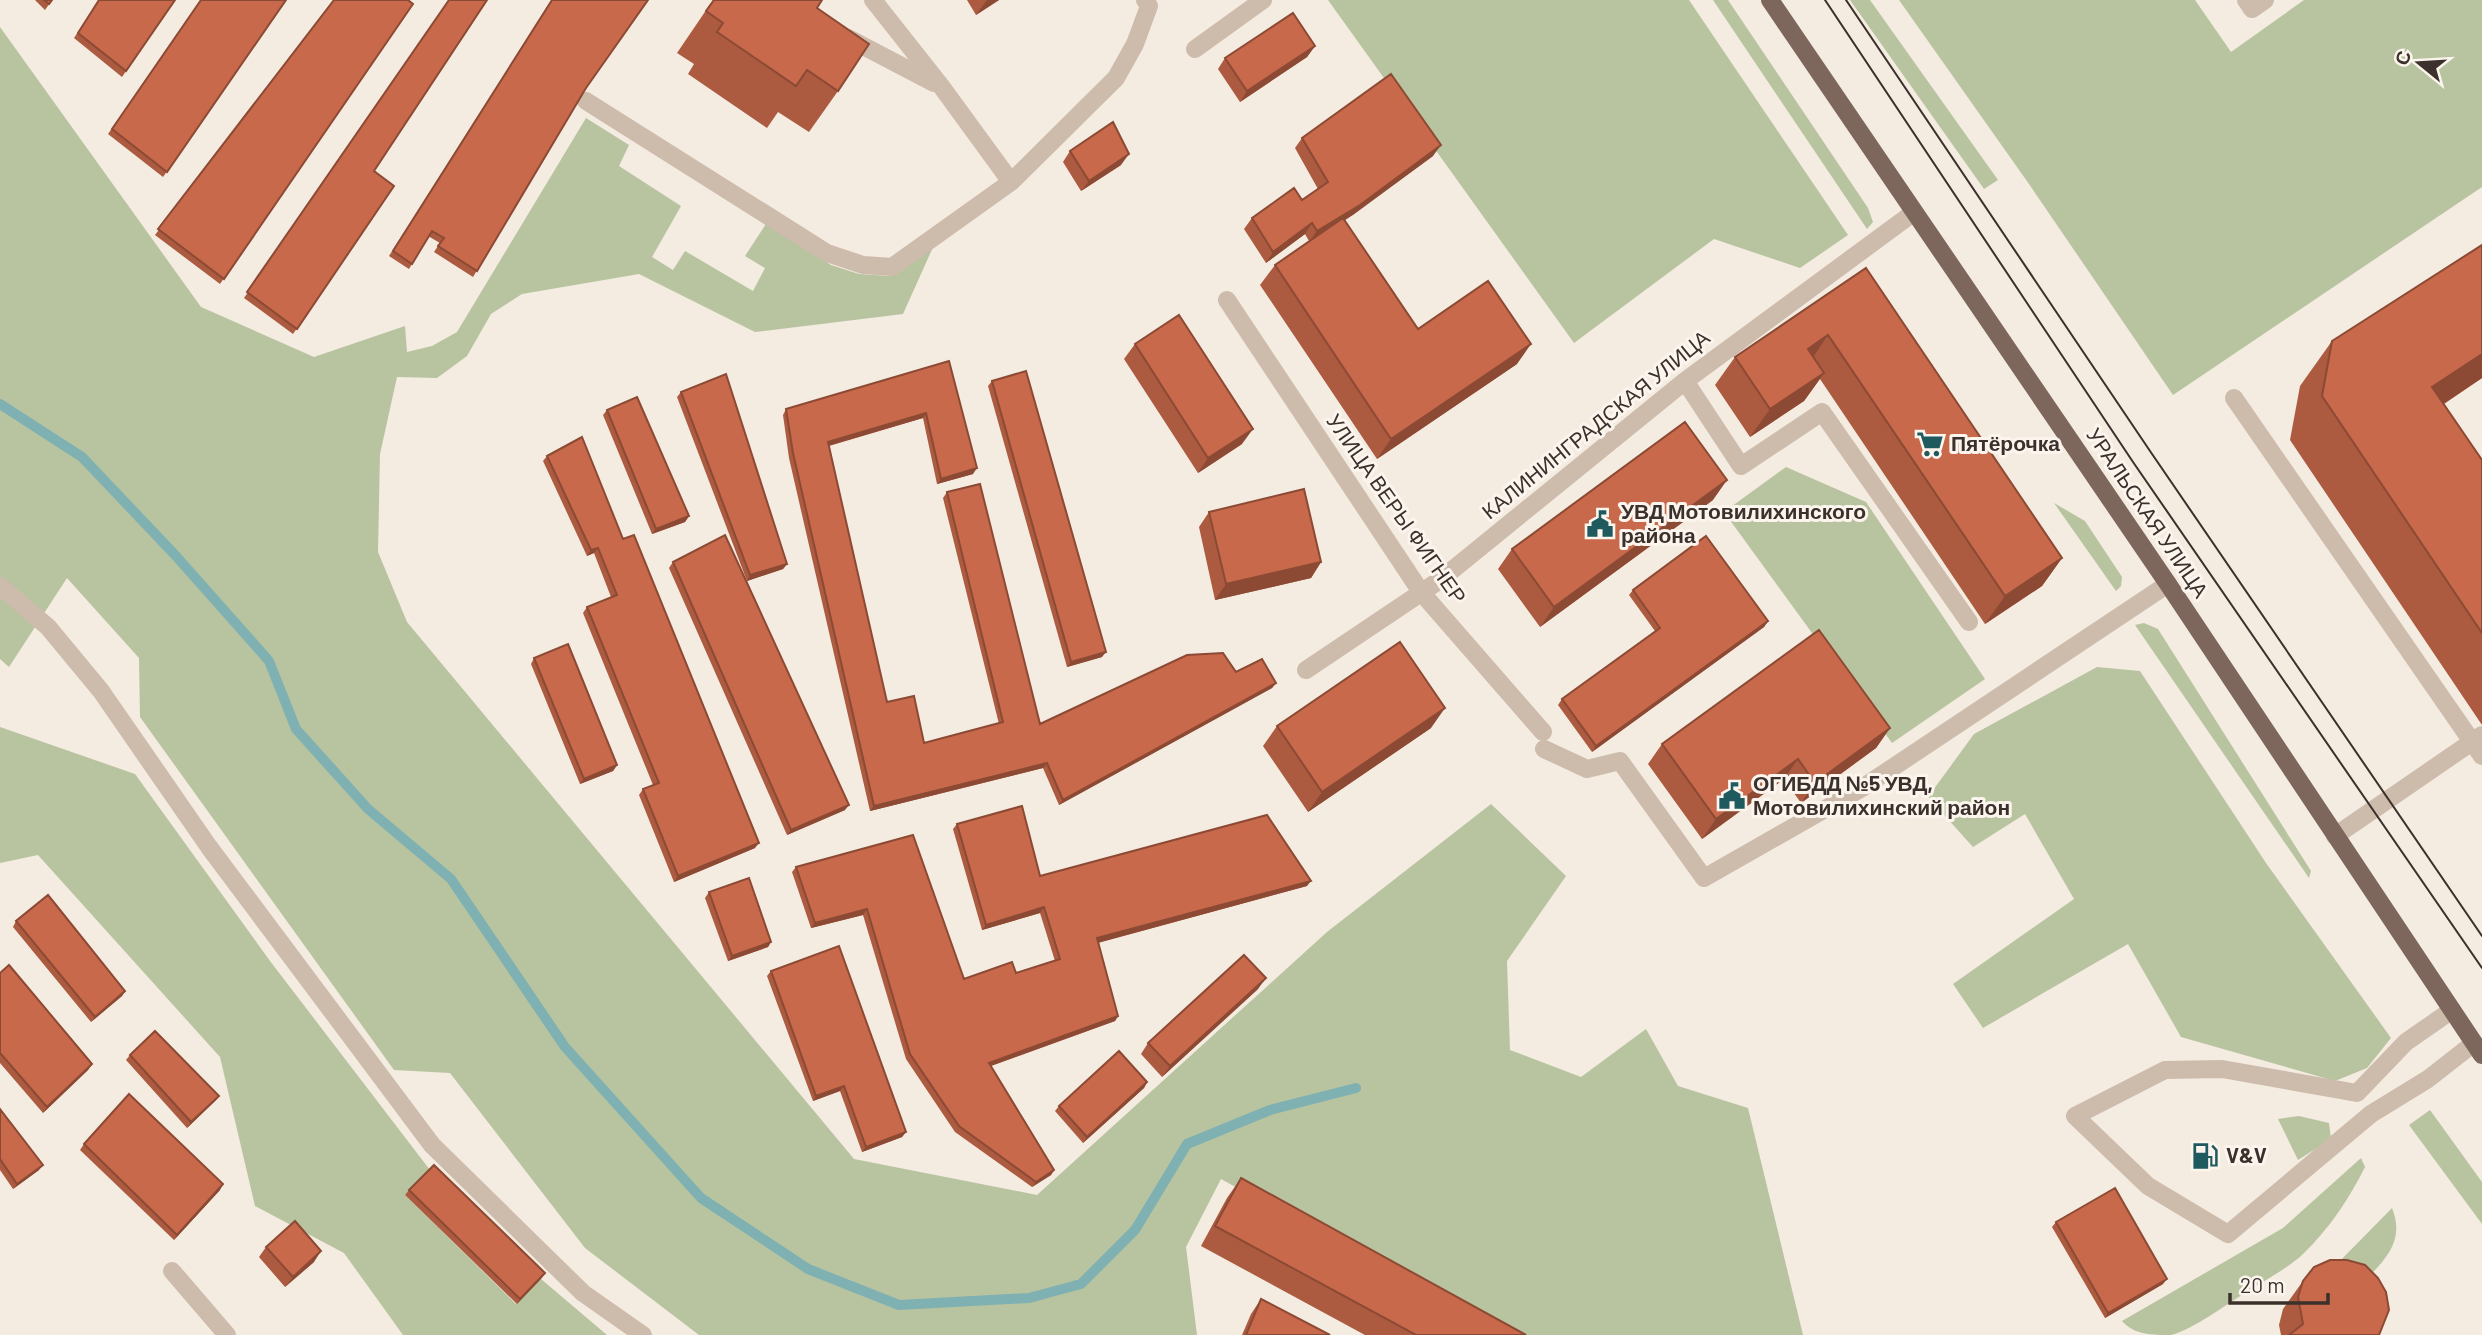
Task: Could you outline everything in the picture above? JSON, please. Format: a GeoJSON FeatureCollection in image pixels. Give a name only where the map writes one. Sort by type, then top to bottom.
{"type":"FeatureCollection","features":[{"type":"Feature","properties":{"kind":"main road","name":"УРАЛЬСКАЯ УЛИЦА"},"geometry":{"type":"LineString","coordinates":[[1770,0],[2168,584],[2478,1049]]}},
{"type":"Feature","properties":{"kind":"street"},"geometry":{"type":"LineString","coordinates":[[873,0],[941,86],[1011,182]]}},
{"type":"Feature","properties":{"kind":"street"},"geometry":{"type":"LineString","coordinates":[[1195,49],[1263,0]]}},
{"type":"Feature","properties":{"kind":"street"},"geometry":{"type":"LineString","coordinates":[[586,101],[827,253],[863,265],[892,267],[1011,182],[1116,78],[1135,44],[1147,3]]}},
{"type":"Feature","properties":{"kind":"street"},"geometry":{"type":"LineString","coordinates":[[830,28],[941,86]]}},
{"type":"Feature","properties":{"kind":"street","name":"КАЛИНИНГРАДСКАЯ УЛИЦА"},"geometry":{"type":"LineString","coordinates":[[1306,670],[1440,580],[1685,381],[1913,213]]}},
{"type":"Feature","properties":{"kind":"street","name":"УЛИЦА ВЕРЫ ФИГНЕР"},"geometry":{"type":"LineString","coordinates":[[1227,300],[1421,592],[1544,740],[1587,769],[1620,761],[1704,878],[1862,788],[2168,584]]}},
{"type":"Feature","properties":{"kind":"street"},"geometry":{"type":"LineString","coordinates":[[1685,381],[1741,466],[1822,412],[1969,622]]}},
{"type":"Feature","properties":{"kind":"street"},"geometry":{"type":"LineString","coordinates":[[2234,398],[2479,744],[2335,835]]}},
{"type":"Feature","properties":{"kind":"street"},"geometry":{"type":"LineString","coordinates":[[0,586],[48,627],[102,691],[209,847],[432,1145],[583,1293],[643,1335]]}},
{"type":"Feature","properties":{"kind":"street"},"geometry":{"type":"LineString","coordinates":[[2452,1010],[2406,1042],[2357,1093],[2222,1069],[2165,1070],[2075,1116],[2148,1186],[2228,1234],[2371,1114],[2478,1049]]}},
{"type":"Feature","properties":{"kind":"street"},"geometry":{"type":"LineString","coordinates":[[172,1271],[228,1335]]}},
{"type":"Feature","properties":{"kind":"green space"},"geometry":{"type":"Polygon","coordinates":[[[1328,0],[1689,0],[1848,235],[1800,268],[1714,239],[1574,343],[1328,0]]]}},
{"type":"Feature","properties":{"kind":"green space"},"geometry":{"type":"Polygon","coordinates":[[[1713,0],[1728,0],[1868,208],[1873,222],[1867,229],[1713,0]]]}},
{"type":"Feature","properties":{"kind":"green space"},"geometry":{"type":"Polygon","coordinates":[[[1850,0],[1870,0],[1998,180],[1984,189],[1850,0]]]}},
{"type":"Feature","properties":{"kind":"green space"},"geometry":{"type":"Polygon","coordinates":[[[1899,0],[2195,0],[2231,52],[2304,0],[2482,0],[2482,187],[2173,395],[1899,0]]]}},
{"type":"Feature","properties":{"kind":"green space"},"geometry":{"type":"Polygon","coordinates":[[[0,27],[201,307],[314,357],[405,326],[407,352],[432,346],[457,332],[586,118],[629,145],[619,166],[681,206],[652,257],[673,270],[685,251],[753,291],[765,268],[745,256],[766,224],[831,265],[859,274],[889,276],[934,245],[903,314],[755,332],[639,274],[522,294],[491,314],[467,356],[437,378],[397,377],[380,454],[378,552],[407,622],[854,1159],[1037,1195],[1327,932],[1491,804],[1566,876],[1507,961],[1510,1050],[1581,1077],[1646,1029],[1678,1086],[1748,1108],[1803,1335],[1504,1335],[1221,1179],[1186,1247],[1197,1335],[699,1335],[585,1248],[450,1073],[394,1070],[140,717],[139,658],[67,578],[9,667],[0,659],[0,27]]]}},
{"type":"Feature","properties":{"kind":"green space"},"geometry":{"type":"Polygon","coordinates":[[[1786,467],[1866,502],[1985,679],[1892,743],[1724,512],[1786,467]]]}},
{"type":"Feature","properties":{"kind":"green space"},"geometry":{"type":"Polygon","coordinates":[[[2054,503],[2085,521],[2122,577],[2121,586],[2116,591],[2054,503]]]}},
{"type":"Feature","properties":{"kind":"green space"},"geometry":{"type":"Polygon","coordinates":[[[2144,623],[2158,629],[2311,871],[2309,878],[2135,625],[2144,623]]]}},
{"type":"Feature","properties":{"kind":"green space"},"geometry":{"type":"Polygon","coordinates":[[[2097,667],[2140,671],[2266,863],[2391,1038],[2367,1068],[2335,1081],[2181,1037],[2128,944],[1983,1028],[1953,984],[2074,899],[2025,814],[1973,847],[1928,797],[1974,734],[2097,667]]]}},
{"type":"Feature","properties":{"kind":"green space"},"geometry":{"type":"Polygon","coordinates":[[[0,727],[135,774],[270,961],[430,1170],[405,1195],[516,1304],[541,1279],[607,1335],[403,1335],[344,1253],[255,1206],[220,1057],[38,855],[0,863],[0,727]]]}},
{"type":"Feature","properties":{"kind":"green space"},"geometry":{"type":"Polygon","coordinates":[[[2430,1110],[2482,1182],[2482,1224],[2409,1125],[2430,1110]]]}},
{"type":"Feature","properties":{"kind":"green space"},"geometry":{"type":"Polygon","coordinates":[[[2299,1116],[2329,1123],[2331,1139],[2298,1160],[2278,1119],[2299,1116]]]}},
{"type":"Feature","properties":{"kind":"green space"},"geometry":{"type":"Polygon","coordinates":[[[2361,1158],[2365,1167],[2338,1213],[2312,1244],[2284,1269],[2200,1322],[2171,1335],[2138,1332],[2122,1321],[2283,1228],[2361,1158]]]}},
{"type":"Feature","properties":{"kind":"green space"},"geometry":{"type":"Polygon","coordinates":[[[2392,1208],[2396,1231],[2390,1251],[2361,1285],[2334,1267],[2392,1208]]]}},
{"type":"Feature","properties":{"kind":"building"},"geometry":{"type":"Polygon","coordinates":[[[99,0],[175,0],[126,71],[78,33],[99,0]]]}},
{"type":"Feature","properties":{"kind":"building"},"geometry":{"type":"Polygon","coordinates":[[[201,0],[286,0],[167,172],[112,129],[201,0]]]}},
{"type":"Feature","properties":{"kind":"building"},"geometry":{"type":"Polygon","coordinates":[[[334,0],[408,0],[413,4],[224,279],[158,229],[334,0]]]}},
{"type":"Feature","properties":{"kind":"building"},"geometry":{"type":"Polygon","coordinates":[[[449,0],[487,0],[374,171],[394,186],[297,329],[247,292],[449,0]]]}},
{"type":"Feature","properties":{"kind":"building"},"geometry":{"type":"Polygon","coordinates":[[[552,0],[648,0],[586,88],[477,271],[438,246],[444,238],[432,231],[412,264],[393,251],[552,0]]]}},
{"type":"Feature","properties":{"kind":"building"},"geometry":{"type":"Polygon","coordinates":[[[714,0],[822,0],[817,8],[869,44],[838,91],[807,70],[796,86],[717,32],[723,23],[706,11],[714,0]]]}},
{"type":"Feature","properties":{"kind":"building"},"geometry":{"type":"Polygon","coordinates":[[[1293,13],[1315,46],[1247,91],[1225,58],[1293,13]]]}},
{"type":"Feature","properties":{"kind":"building"},"geometry":{"type":"Polygon","coordinates":[[[1391,74],[1441,145],[1360,205],[1317,231],[1312,223],[1273,252],[1252,218],[1294,188],[1302,200],[1328,182],[1302,138],[1391,74]]]}},
{"type":"Feature","properties":{"kind":"building"},"geometry":{"type":"Polygon","coordinates":[[[1113,122],[1129,154],[1089,181],[1070,151],[1113,122]]]}},
{"type":"Feature","properties":{"kind":"building"},"geometry":{"type":"Polygon","coordinates":[[[1343,218],[1418,329],[1488,281],[1531,344],[1391,439],[1275,265],[1343,218]]]}},
{"type":"Feature","properties":{"kind":"building"},"geometry":{"type":"Polygon","coordinates":[[[2482,245],[2482,354],[2432,387],[2482,460],[2482,633],[2322,396],[2332,341],[2482,245]]]}},
{"type":"Feature","properties":{"kind":"building"},"geometry":{"type":"Polygon","coordinates":[[[1866,268],[2062,558],[2005,596],[1828,335],[1808,349],[1824,373],[1770,409],[1735,357],[1866,268]]]}},
{"type":"Feature","properties":{"kind":"building"},"geometry":{"type":"Polygon","coordinates":[[[1179,315],[1253,429],[1208,458],[1135,344],[1179,315]]]}},
{"type":"Feature","properties":{"kind":"building"},"geometry":{"type":"Polygon","coordinates":[[[949,361],[977,468],[941,479],[926,413],[828,442],[887,702],[914,696],[924,743],[1003,722],[947,492],[980,484],[1040,724],[1187,655],[1223,653],[1236,672],[1262,659],[1276,683],[1063,800],[1047,763],[874,806],[793,453],[786,409],[949,361]]]}},
{"type":"Feature","properties":{"kind":"building"},"geometry":{"type":"Polygon","coordinates":[[[1026,371],[1106,652],[1071,662],[992,381],[1026,371]]]}},
{"type":"Feature","properties":{"kind":"building"},"geometry":{"type":"Polygon","coordinates":[[[726,374],[787,564],[750,575],[681,392],[726,374]]]}},
{"type":"Feature","properties":{"kind":"building"},"geometry":{"type":"Polygon","coordinates":[[[637,397],[689,516],[656,529],[607,410],[637,397]]]}},
{"type":"Feature","properties":{"kind":"building"},"geometry":{"type":"Polygon","coordinates":[[[1685,422],[1727,480],[1554,607],[1512,549],[1685,422]]]}},
{"type":"Feature","properties":{"kind":"building"},"geometry":{"type":"Polygon","coordinates":[[[582,437],[623,539],[634,535],[759,843],[678,876],[643,789],[659,783],[587,607],[617,595],[598,548],[591,550],[547,456],[582,437]]]}},
{"type":"Feature","properties":{"kind":"building"},"geometry":{"type":"Polygon","coordinates":[[[1304,489],[1321,562],[1226,584],[1209,512],[1304,489]]]}},
{"type":"Feature","properties":{"kind":"building"},"geometry":{"type":"Polygon","coordinates":[[[725,535],[849,805],[791,830],[673,562],[725,535]]]}},
{"type":"Feature","properties":{"kind":"building"},"geometry":{"type":"Polygon","coordinates":[[[1706,536],[1768,621],[1596,746],[1562,699],[1660,628],[1633,590],[1706,536]]]}},
{"type":"Feature","properties":{"kind":"building"},"geometry":{"type":"Polygon","coordinates":[[[1819,630],[1890,728],[1815,783],[1798,759],[1716,819],[1662,744],[1819,630]]]}},
{"type":"Feature","properties":{"kind":"building"},"geometry":{"type":"Polygon","coordinates":[[[1400,642],[1445,708],[1322,792],[1277,726],[1400,642]]]}},
{"type":"Feature","properties":{"kind":"building"},"geometry":{"type":"Polygon","coordinates":[[[568,644],[617,765],[584,779],[534,658],[568,644]]]}},
{"type":"Feature","properties":{"kind":"building"},"geometry":{"type":"Polygon","coordinates":[[[1022,806],[1040,876],[1267,815],[1311,881],[1097,938],[1118,1016],[989,1063],[1054,1170],[1036,1182],[959,1126],[910,1054],[867,909],[815,923],[796,867],[913,835],[964,979],[1012,962],[1016,973],[1060,959],[1044,907],[986,925],[957,824],[1022,806]]]}},
{"type":"Feature","properties":{"kind":"building"},"geometry":{"type":"Polygon","coordinates":[[[749,878],[771,942],[732,956],[709,892],[749,878]]]}},
{"type":"Feature","properties":{"kind":"building"},"geometry":{"type":"Polygon","coordinates":[[[48,895],[125,991],[95,1017],[16,921],[48,895]]]}},
{"type":"Feature","properties":{"kind":"building"},"geometry":{"type":"Polygon","coordinates":[[[839,946],[906,1132],[866,1147],[844,1086],[816,1096],[771,971],[839,946]]]}},
{"type":"Feature","properties":{"kind":"building"},"geometry":{"type":"Polygon","coordinates":[[[1244,955],[1266,978],[1170,1066],[1148,1043],[1244,955]]]}},
{"type":"Feature","properties":{"kind":"building"},"geometry":{"type":"Polygon","coordinates":[[[9,965],[92,1064],[47,1107],[0,1053],[0,973],[9,965]]]}},
{"type":"Feature","properties":{"kind":"building"},"geometry":{"type":"Polygon","coordinates":[[[155,1031],[219,1096],[191,1122],[130,1055],[155,1031]]]}},
{"type":"Feature","properties":{"kind":"building"},"geometry":{"type":"Polygon","coordinates":[[[1119,1051],[1147,1082],[1087,1137],[1059,1106],[1119,1051]]]}},
{"type":"Feature","properties":{"kind":"building"},"geometry":{"type":"Polygon","coordinates":[[[129,1094],[223,1184],[177,1235],[84,1144],[129,1094]]]}},
{"type":"Feature","properties":{"kind":"building"},"geometry":{"type":"Polygon","coordinates":[[[0,1109],[43,1165],[17,1184],[0,1159],[0,1109]]]}},
{"type":"Feature","properties":{"kind":"building"},"geometry":{"type":"Polygon","coordinates":[[[434,1165],[545,1273],[520,1299],[409,1190],[434,1165]]]}},
{"type":"Feature","properties":{"kind":"building"},"geometry":{"type":"Polygon","coordinates":[[[1241,1178],[1526,1335],[1416,1335],[1215,1226],[1241,1178]]]}},
{"type":"Feature","properties":{"kind":"building"},"geometry":{"type":"Polygon","coordinates":[[[2115,1188],[2167,1279],[2108,1313],[2056,1222],[2115,1188]]]}},
{"type":"Feature","properties":{"kind":"building"},"geometry":{"type":"Polygon","coordinates":[[[295,1221],[321,1251],[293,1277],[266,1247],[295,1221]]]}},
{"type":"Feature","properties":{"kind":"building"},"geometry":{"type":"Polygon","coordinates":[[[2330,1260],[2347,1260],[2365,1265],[2378,1278],[2386,1292],[2389,1310],[2379,1335],[2289,1335],[2303,1324],[2298,1297],[2303,1281],[2314,1267],[2330,1260]]]}},
{"type":"Feature","properties":{"kind":"building"},"geometry":{"type":"Polygon","coordinates":[[[1261,1299],[1330,1335],[1246,1335],[1261,1299]]]}},
{"type":"Feature","properties":{"kind":"waterway"},"geometry":{"type":"LineString","coordinates":[[0,404],[82,457],[176,556],[269,661],[296,729],[368,809],[451,879],[565,1047],[701,1198],[808,1269],[899,1305],[1029,1298],[1081,1284],[1135,1230],[1187,1144],[1270,1110],[1356,1088]]}},
{"type":"Feature","properties":{"kind":"tram line"},"geometry":{"type":"LineString","coordinates":[[1825,0],[2133,462],[2482,968]]}},
{"type":"Feature","properties":{"kind":"tram line"},"geometry":{"type":"LineString","coordinates":[[1846,0],[2482,936]]}},
{"type":"Feature","properties":{"kind":"place","name":"Пятёрочка"},"geometry":{"type":"Point","coordinates":[1930,444]}},
{"type":"Feature","properties":{"kind":"place","name":"УВД Мотовилихинского района"},"geometry":{"type":"Point","coordinates":[1600,524]}},
{"type":"Feature","properties":{"kind":"place","name":"ОГИБДД №5 УВД, Мотовилихинский район"},"geometry":{"type":"Point","coordinates":[1732,796]}},
{"type":"Feature","properties":{"kind":"place","name":"V&V"},"geometry":{"type":"Point","coordinates":[2205,1156]}}]}
